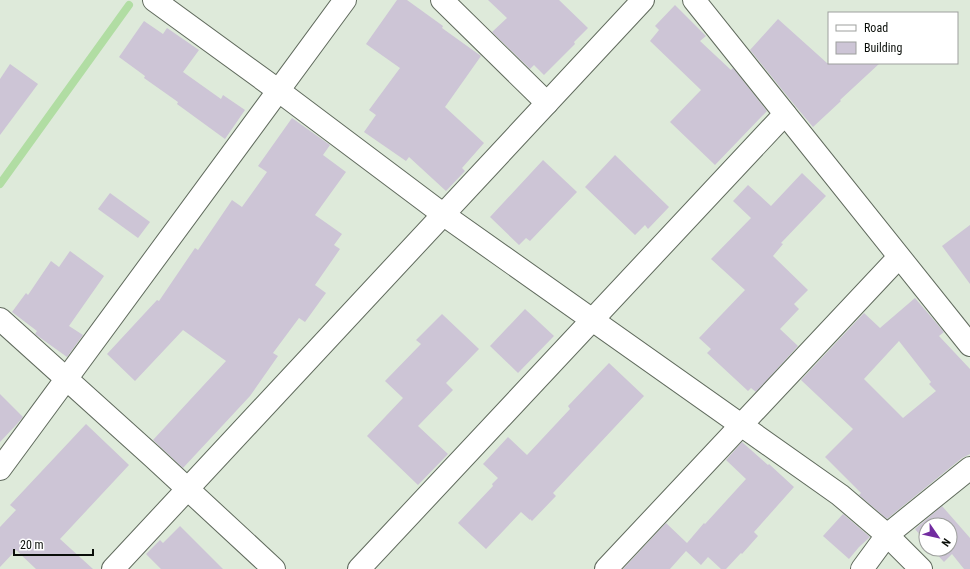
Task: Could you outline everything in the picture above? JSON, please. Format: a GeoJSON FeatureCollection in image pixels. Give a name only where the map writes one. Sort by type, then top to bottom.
{"type":"FeatureCollection","features":[{"type":"Feature","properties":{"kind":"street"},"geometry":{"type":"LineString","coordinates":[[154,0],[444,214],[840,495],[887,535],[922,569]]}},
{"type":"Feature","properties":{"kind":"street"},"geometry":{"type":"LineString","coordinates":[[0,469],[345,0]]}},
{"type":"Feature","properties":{"kind":"street"},"geometry":{"type":"LineString","coordinates":[[442,0],[547,103]]}},
{"type":"Feature","properties":{"kind":"street"},"geometry":{"type":"LineString","coordinates":[[114,569],[643,0]]}},
{"type":"Feature","properties":{"kind":"street"},"geometry":{"type":"LineString","coordinates":[[694,0],[970,345]]}},
{"type":"Feature","properties":{"kind":"street"},"geometry":{"type":"LineString","coordinates":[[359,569],[785,114]]}},
{"type":"Feature","properties":{"kind":"street"},"geometry":{"type":"LineString","coordinates":[[606,569],[899,257]]}},
{"type":"Feature","properties":{"kind":"street"},"geometry":{"type":"LineString","coordinates":[[0,319],[274,569]]}},
{"type":"Feature","properties":{"kind":"street"},"geometry":{"type":"LineString","coordinates":[[862,569],[887,535],[970,468]]}},
{"type":"Feature","properties":{"kind":"building"},"geometry":{"type":"Polygon","coordinates":[[[397,0],[407,0],[443,26],[442,28],[481,56],[445,107],[484,143],[462,168],[465,171],[446,191],[409,157],[406,161],[364,132],[376,115],[369,110],[400,68],[366,44],[397,0]]]}},
{"type":"Feature","properties":{"kind":"building"},"geometry":{"type":"Polygon","coordinates":[[[488,0],[559,0],[588,28],[574,42],[575,44],[544,75],[534,65],[530,69],[492,32],[507,18],[488,0]]]}},
{"type":"Feature","properties":{"kind":"building"},"geometry":{"type":"Polygon","coordinates":[[[675,5],[706,36],[700,41],[731,70],[733,68],[767,111],[715,165],[670,122],[701,90],[650,41],[659,30],[655,26],[675,5]]]}},
{"type":"Feature","properties":{"kind":"building"},"geometry":{"type":"Polygon","coordinates":[[[778,19],[828,64],[879,64],[813,127],[750,50],[778,19]]]}},
{"type":"Feature","properties":{"kind":"building"},"geometry":{"type":"Polygon","coordinates":[[[144,21],[163,34],[167,28],[199,50],[183,72],[221,99],[223,95],[245,110],[225,139],[177,104],[178,102],[144,78],[145,76],[119,57],[144,21]]]}},
{"type":"Feature","properties":{"kind":"building"},"geometry":{"type":"Polygon","coordinates":[[[10,64],[38,84],[0,135],[0,79],[10,64]]]}},
{"type":"Feature","properties":{"kind":"building"},"geometry":{"type":"Polygon","coordinates":[[[292,118],[330,145],[323,155],[346,172],[315,215],[342,234],[334,245],[340,249],[315,285],[326,293],[305,322],[299,318],[273,353],[278,356],[250,396],[183,468],[153,440],[226,361],[183,330],[135,381],[107,354],[157,300],[159,301],[195,248],[198,250],[232,200],[242,207],[267,172],[258,166],[292,118]]]}},
{"type":"Feature","properties":{"kind":"building"},"geometry":{"type":"Polygon","coordinates":[[[615,155],[669,207],[648,229],[645,225],[635,235],[585,187],[615,155]]]}},
{"type":"Feature","properties":{"kind":"building"},"geometry":{"type":"Polygon","coordinates":[[[543,160],[577,192],[530,241],[526,238],[519,245],[490,217],[543,160]]]}},
{"type":"Feature","properties":{"kind":"building"},"geometry":{"type":"Polygon","coordinates":[[[802,173],[826,196],[781,243],[783,244],[773,256],[808,290],[794,304],[799,309],[780,329],[798,346],[756,392],[751,388],[748,391],[707,353],[711,349],[699,338],[745,290],[711,259],[751,218],[733,201],[748,185],[771,206],[802,173]]]}},
{"type":"Feature","properties":{"kind":"building"},"geometry":{"type":"Polygon","coordinates":[[[110,193],[150,222],[138,238],[98,209],[110,193]]]}},
{"type":"Feature","properties":{"kind":"building"},"geometry":{"type":"Polygon","coordinates":[[[970,225],[970,284],[942,246],[970,225]]]}},
{"type":"Feature","properties":{"kind":"building"},"geometry":{"type":"Polygon","coordinates":[[[70,251],[104,276],[69,326],[83,335],[67,357],[35,334],[37,331],[12,312],[26,293],[28,295],[51,261],[59,267],[70,251]]]}},
{"type":"Feature","properties":{"kind":"building"},"geometry":{"type":"Polygon","coordinates":[[[915,298],[944,332],[939,336],[970,369],[970,454],[962,458],[887,519],[859,495],[861,493],[825,457],[853,429],[801,380],[864,313],[880,328],[915,298]],[[899,341],[864,379],[903,418],[936,391],[929,384],[931,382],[899,341]]]}},
{"type":"Feature","properties":{"kind":"building"},"geometry":{"type":"Polygon","coordinates":[[[525,309],[554,336],[518,373],[490,346],[525,309]]]}},
{"type":"Feature","properties":{"kind":"building"},"geometry":{"type":"Polygon","coordinates":[[[442,314],[479,349],[446,383],[453,390],[418,426],[448,454],[418,485],[367,436],[403,398],[385,381],[421,344],[416,340],[442,314]]]}},
{"type":"Feature","properties":{"kind":"building"},"geometry":{"type":"Polygon","coordinates":[[[609,363],[644,396],[553,493],[556,496],[532,521],[521,512],[486,549],[458,523],[493,486],[492,484],[498,478],[483,464],[508,437],[527,455],[570,409],[568,406],[609,363]]]}},
{"type":"Feature","properties":{"kind":"building"},"geometry":{"type":"Polygon","coordinates":[[[0,394],[23,417],[0,442],[0,394]]]}},
{"type":"Feature","properties":{"kind":"building"},"geometry":{"type":"Polygon","coordinates":[[[86,424],[129,465],[60,539],[93,569],[36,569],[16,550],[0,567],[0,527],[16,510],[10,505],[86,424]]]}},
{"type":"Feature","properties":{"kind":"building"},"geometry":{"type":"Polygon","coordinates":[[[742,442],[794,487],[754,532],[758,536],[742,554],[741,553],[726,569],[721,569],[708,557],[701,565],[686,551],[670,569],[623,569],[666,523],[687,543],[704,523],[705,524],[746,479],[726,460],[742,442]]]}},
{"type":"Feature","properties":{"kind":"building"},"geometry":{"type":"Polygon","coordinates":[[[942,506],[952,517],[929,517],[942,506]]]}},
{"type":"Feature","properties":{"kind":"building"},"geometry":{"type":"Polygon","coordinates":[[[843,514],[870,537],[849,559],[823,536],[843,514]]]}},
{"type":"Feature","properties":{"kind":"building"},"geometry":{"type":"Polygon","coordinates":[[[958,524],[970,538],[970,569],[964,569],[954,557],[958,557],[958,524]]]}},
{"type":"Feature","properties":{"kind":"building"},"geometry":{"type":"Polygon","coordinates":[[[180,526],[223,569],[161,569],[146,554],[160,540],[163,543],[180,526]]]}},
{"type":"Feature","properties":{"kind":"building"},"geometry":{"type":"Polygon","coordinates":[[[939,557],[949,557],[944,562],[939,557]]]}},
{"type":"Feature","properties":{"kind":"waterway"},"geometry":{"type":"LineString","coordinates":[[0,184],[129,5]]}}]}
